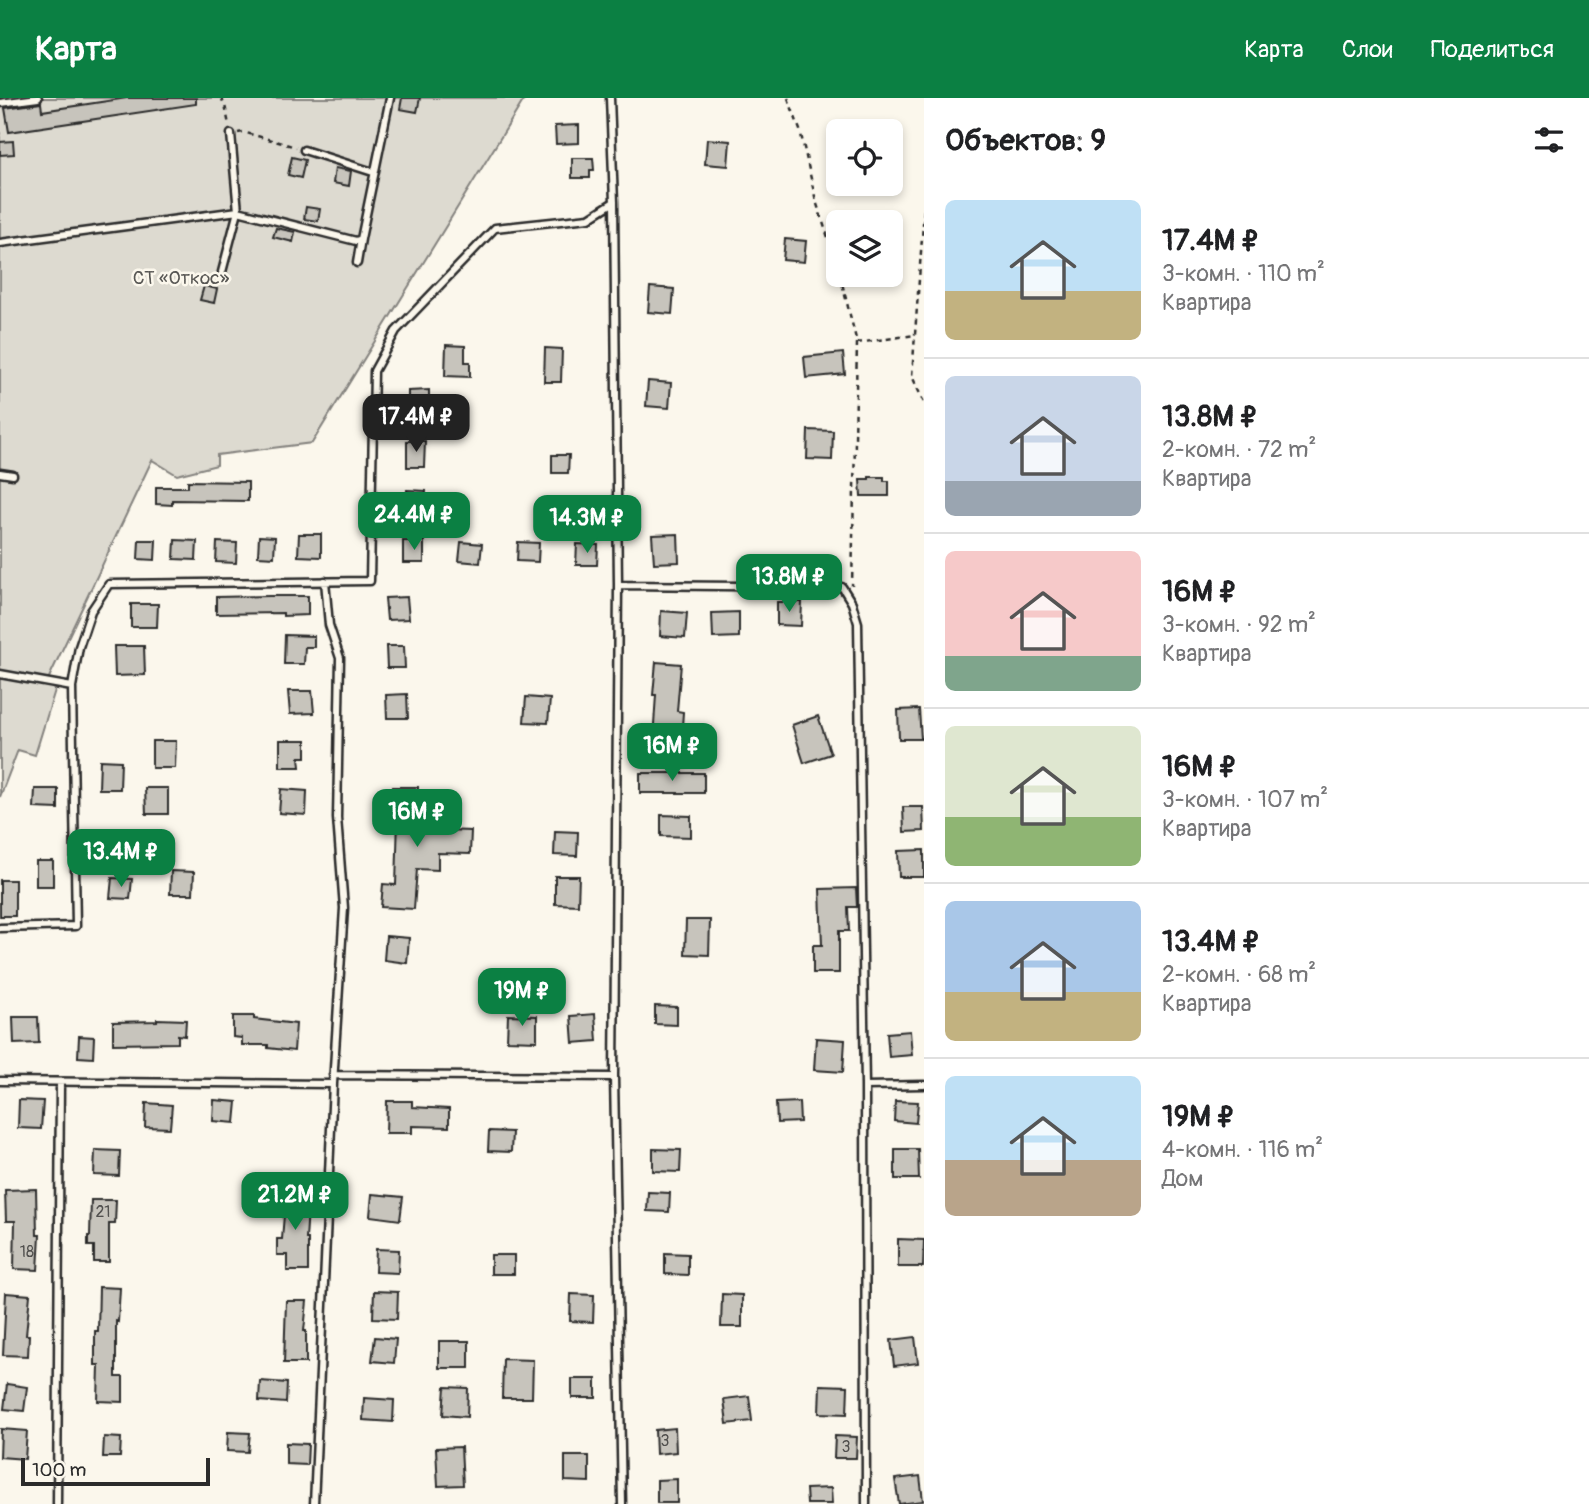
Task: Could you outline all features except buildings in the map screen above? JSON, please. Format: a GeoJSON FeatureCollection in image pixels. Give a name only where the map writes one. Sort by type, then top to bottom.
{"type":"FeatureCollection","features":[{"type":"Feature","properties":{"kind":"lane"},"geometry":{"type":"LineString","coordinates":[[0,103],[38,98]]}},
{"type":"Feature","properties":{"kind":"lane"},"geometry":{"type":"LineString","coordinates":[[357,262],[390,98]]}},
{"type":"Feature","properties":{"kind":"lane"},"geometry":{"type":"LineString","coordinates":[[610,98],[614,202],[618,585],[614,1077],[622,1504]]}},
{"type":"Feature","properties":{"kind":"lane"},"geometry":{"type":"LineString","coordinates":[[222,272],[238,211],[231,134]]}},
{"type":"Feature","properties":{"kind":"lane"},"geometry":{"type":"LineString","coordinates":[[304,150],[373,172]]}},
{"type":"Feature","properties":{"kind":"lane"},"geometry":{"type":"LineString","coordinates":[[0,928],[76,926],[72,687],[79,647],[92,611],[109,584],[370,581],[374,371],[396,331],[495,228],[589,218],[614,202]]}},
{"type":"Feature","properties":{"kind":"lane"},"geometry":{"type":"LineString","coordinates":[[0,243],[238,211],[356,241],[361,239]]}},
{"type":"Feature","properties":{"kind":"lane"},"geometry":{"type":"LineString","coordinates":[[0,473],[13,475]]}},
{"type":"Feature","properties":{"kind":"lane"},"geometry":{"type":"LineString","coordinates":[[314,1504],[333,1075],[344,908],[337,818],[340,658],[329,625],[325,581]]}},
{"type":"Feature","properties":{"kind":"lane"},"geometry":{"type":"LineString","coordinates":[[618,585],[842,587],[852,603],[858,624],[865,1086],[866,1504]]}},
{"type":"Feature","properties":{"kind":"lane"},"geometry":{"type":"LineString","coordinates":[[0,674],[72,687]]}},
{"type":"Feature","properties":{"kind":"lane"},"geometry":{"type":"LineString","coordinates":[[333,1075],[614,1077]]}},
{"type":"Feature","properties":{"kind":"lane"},"geometry":{"type":"LineString","coordinates":[[0,1081],[333,1084]]}},
{"type":"Feature","properties":{"kind":"lane"},"geometry":{"type":"LineString","coordinates":[[57,1504],[60,1082]]}},
{"type":"Feature","properties":{"kind":"lane"},"geometry":{"type":"LineString","coordinates":[[865,1086],[924,1084]]}},
{"type":"Feature","properties":{"kind":"path"},"geometry":{"type":"LineString","coordinates":[[221,98],[231,134],[243,132],[304,150]]}},
{"type":"Feature","properties":{"kind":"path"},"geometry":{"type":"LineString","coordinates":[[788,98],[800,130],[816,201],[826,231]]}},
{"type":"Feature","properties":{"kind":"path"},"geometry":{"type":"LineString","coordinates":[[924,210],[912,376],[924,403]]}},
{"type":"Feature","properties":{"kind":"path"},"geometry":{"type":"LineString","coordinates":[[843,287],[857,343],[852,603]]}},
{"type":"Feature","properties":{"kind":"path"},"geometry":{"type":"LineString","coordinates":[[857,343],[915,335]]}},
{"type":"Feature","properties":{"kind":"green space","name":"СТ «Откос»"},"geometry":{"type":"Polygon","coordinates":[[[0,98],[525,98],[312,443],[217,455],[217,465],[177,475],[152,460],[46,684],[55,690],[35,755],[18,750],[0,797],[0,98]]]}}]}
